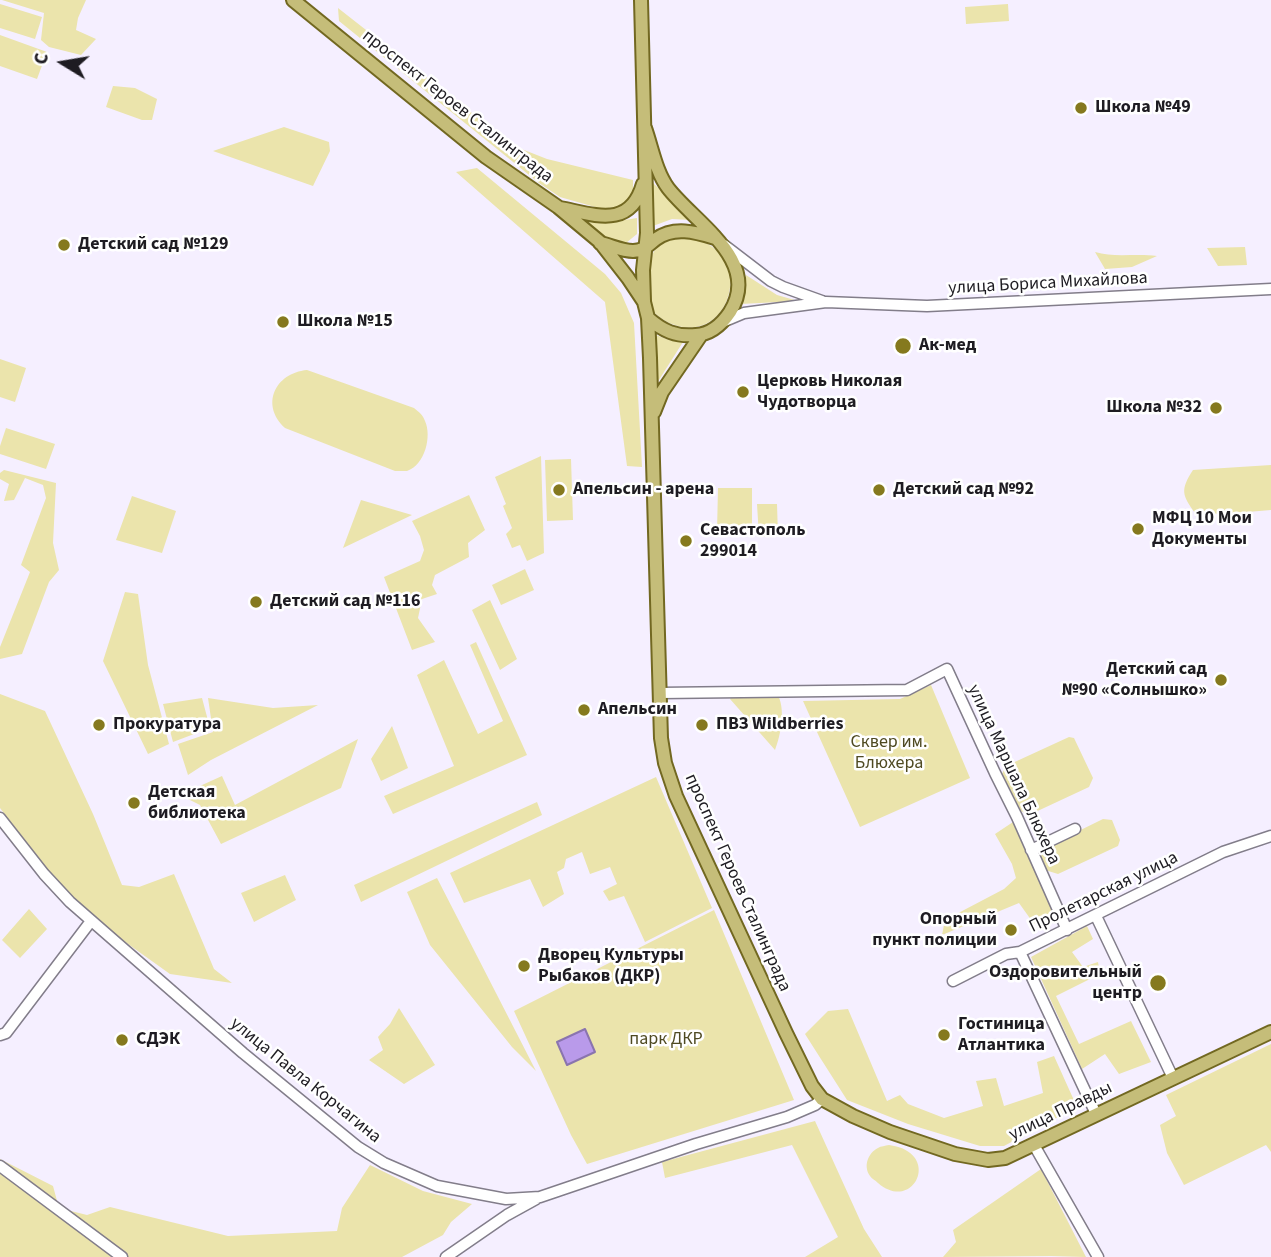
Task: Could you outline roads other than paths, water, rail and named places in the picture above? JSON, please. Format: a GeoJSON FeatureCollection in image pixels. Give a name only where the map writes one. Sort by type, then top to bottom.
{"type":"FeatureCollection","features":[{"type":"Feature","properties":{"kind":"main road","name":"проспект Героев Сталинграда"},"geometry":{"type":"LineString","coordinates":[[293,0],[486,157],[558,207],[600,242],[644,302],[648,318],[661,738],[665,763],[676,796],[786,1033],[812,1086],[822,1099]]}},
{"type":"Feature","properties":{"kind":"main road"},"geometry":{"type":"LineString","coordinates":[[641,0],[647,233],[643,270],[644,302]]}},
{"type":"Feature","properties":{"kind":"main road"},"geometry":{"type":"LineString","coordinates":[[645,128],[657,165],[668,187],[734,261],[738,272],[738,291],[733,307],[723,322],[710,331],[701,335],[682,336],[662,330],[648,318]]}},
{"type":"Feature","properties":{"kind":"main road"},"geometry":{"type":"LineString","coordinates":[[558,207],[607,216],[628,211],[639,198],[646,177]]}},
{"type":"Feature","properties":{"kind":"main road"},"geometry":{"type":"LineString","coordinates":[[646,248],[659,237],[676,231],[694,232],[715,238]]}},
{"type":"Feature","properties":{"kind":"main road","name":"проспект Героев Сталинграда"},"geometry":{"type":"LineString","coordinates":[[600,242],[630,251],[646,248]]}},
{"type":"Feature","properties":{"kind":"main road","name":"проспект Героев Сталинграда"},"geometry":{"type":"LineString","coordinates":[[651,419],[662,392],[701,335]]}},
{"type":"Feature","properties":{"kind":"main road","name":"улица Правды"},"geometry":{"type":"LineString","coordinates":[[822,1099],[890,1132],[955,1154],[975,1159],[1005,1158],[1271,1032]]}},
{"type":"Feature","properties":{"kind":"street","name":"улица Бориса Михайлова"},"geometry":{"type":"LineString","coordinates":[[715,238],[771,281],[826,302]]}},
{"type":"Feature","properties":{"kind":"street","name":"улица Бориса Михайлова"},"geometry":{"type":"LineString","coordinates":[[723,322],[744,313],[826,302],[927,306],[1271,289]]}},
{"type":"Feature","properties":{"kind":"street","name":"улица Маршала Блюхера"},"geometry":{"type":"LineString","coordinates":[[660,693],[907,690],[947,669],[1067,930]]}},
{"type":"Feature","properties":{"kind":"street","name":"улица Павла Корчагина"},"geometry":{"type":"LineString","coordinates":[[0,818],[70,902],[224,1037],[358,1147],[384,1163],[437,1186],[506,1199],[540,1197],[684,1148],[787,1117],[822,1099]]}},
{"type":"Feature","properties":{"kind":"street"},"geometry":{"type":"LineString","coordinates":[[1031,850],[1075,829]]}},
{"type":"Feature","properties":{"kind":"street","name":"Пролетарская улица"},"geometry":{"type":"LineString","coordinates":[[953,981],[1006,954],[1020,953],[1223,852],[1271,836]]}},
{"type":"Feature","properties":{"kind":"street"},"geometry":{"type":"LineString","coordinates":[[1096,916],[1173,1078]]}},
{"type":"Feature","properties":{"kind":"street"},"geometry":{"type":"LineString","coordinates":[[0,1035],[6,1033],[91,921]]}},
{"type":"Feature","properties":{"kind":"street"},"geometry":{"type":"LineString","coordinates":[[1020,953],[1096,1114]]}},
{"type":"Feature","properties":{"kind":"street"},"geometry":{"type":"LineString","coordinates":[[1034,1145],[1098,1257]]}},
{"type":"Feature","properties":{"kind":"street"},"geometry":{"type":"LineString","coordinates":[[0,1166],[122,1257]]}},
{"type":"Feature","properties":{"kind":"street"},"geometry":{"type":"LineString","coordinates":[[446,1257],[507,1215],[540,1197]]}},
{"type":"Feature","properties":{"kind":"place","name":"Школа №49"},"geometry":{"type":"Point","coordinates":[1081,108]}},
{"type":"Feature","properties":{"kind":"place","name":"Детский сад №129"},"geometry":{"type":"Point","coordinates":[64,245]}},
{"type":"Feature","properties":{"kind":"place","name":"Школа №15"},"geometry":{"type":"Point","coordinates":[283,322]}},
{"type":"Feature","properties":{"kind":"place","name":"Ак-мед"},"geometry":{"type":"Point","coordinates":[903,346]}},
{"type":"Feature","properties":{"kind":"place","name":"Церковь Николая Чудотворца"},"geometry":{"type":"Point","coordinates":[743,392]}},
{"type":"Feature","properties":{"kind":"place","name":"Школа №32"},"geometry":{"type":"Point","coordinates":[1216,408]}},
{"type":"Feature","properties":{"kind":"place","name":"Апельсин - арена"},"geometry":{"type":"Point","coordinates":[559,490]}},
{"type":"Feature","properties":{"kind":"place","name":"Детский сад №92"},"geometry":{"type":"Point","coordinates":[879,490]}},
{"type":"Feature","properties":{"kind":"place","name":"МФЦ 10 Мои Документы"},"geometry":{"type":"Point","coordinates":[1138,529]}},
{"type":"Feature","properties":{"kind":"place","name":"Севастополь 299014"},"geometry":{"type":"Point","coordinates":[686,541]}},
{"type":"Feature","properties":{"kind":"place","name":"Детский сад №116"},"geometry":{"type":"Point","coordinates":[256,602]}},
{"type":"Feature","properties":{"kind":"place","name":"Детский сад №90 «Солнышко»"},"geometry":{"type":"Point","coordinates":[1221,680]}},
{"type":"Feature","properties":{"kind":"place","name":"Апельсин"},"geometry":{"type":"Point","coordinates":[584,710]}},
{"type":"Feature","properties":{"kind":"place","name":"Прокуратура"},"geometry":{"type":"Point","coordinates":[99,725]}},
{"type":"Feature","properties":{"kind":"place","name":"ПВЗ Wildberries"},"geometry":{"type":"Point","coordinates":[702,725]}},
{"type":"Feature","properties":{"kind":"place","name":"Детская библиотека"},"geometry":{"type":"Point","coordinates":[134,803]}},
{"type":"Feature","properties":{"kind":"place","name":"Опорный пункт полиции"},"geometry":{"type":"Point","coordinates":[1011,930]}},
{"type":"Feature","properties":{"kind":"place","name":"Дворец Культуры Рыбаков (ДКР)"},"geometry":{"type":"Point","coordinates":[524,966]}},
{"type":"Feature","properties":{"kind":"place","name":"Оздоровительный центр"},"geometry":{"type":"Point","coordinates":[1158,983]}},
{"type":"Feature","properties":{"kind":"place","name":"Гостиница Атлантика"},"geometry":{"type":"Point","coordinates":[944,1035]}},
{"type":"Feature","properties":{"kind":"place","name":"СДЭК"},"geometry":{"type":"Point","coordinates":[122,1040]}},
{"type":"Feature","properties":{"kind":"park label","name":"Сквер им. Блюхера"},"geometry":{"type":"Point","coordinates":[889,753]}},
{"type":"Feature","properties":{"kind":"park label","name":"парк ДКР"},"geometry":{"type":"Point","coordinates":[666,1040]}}]}
